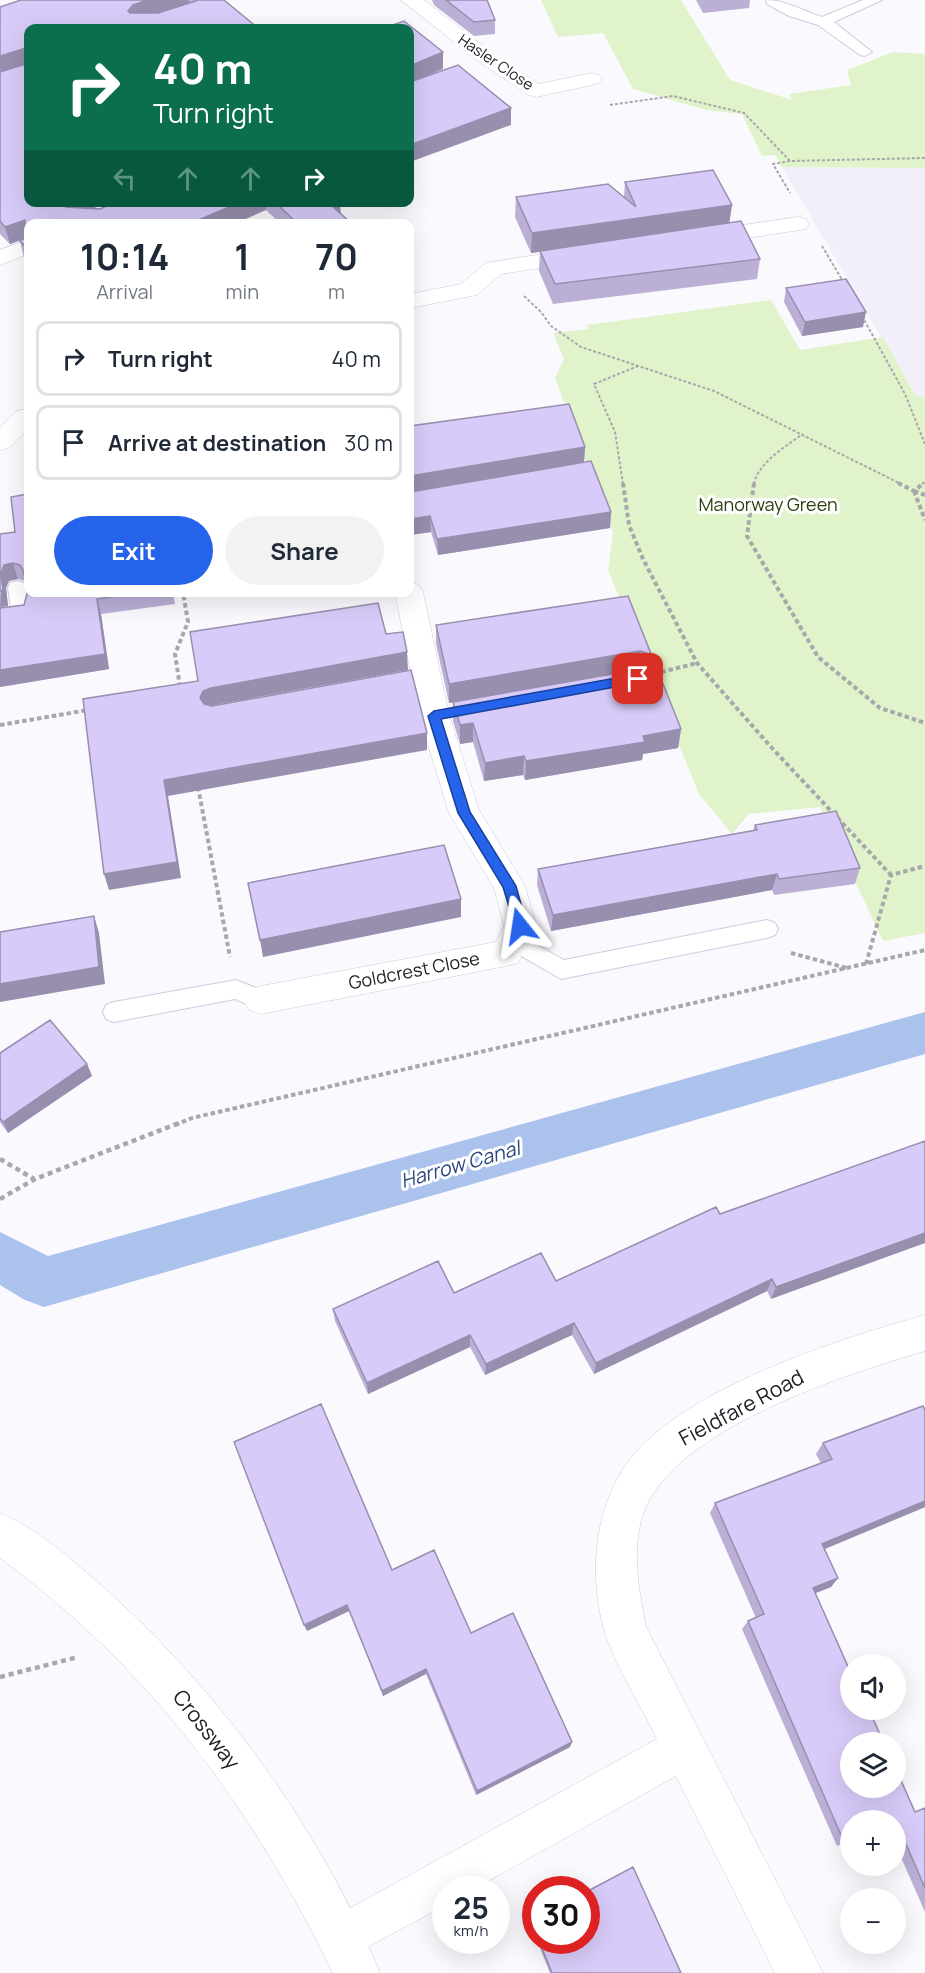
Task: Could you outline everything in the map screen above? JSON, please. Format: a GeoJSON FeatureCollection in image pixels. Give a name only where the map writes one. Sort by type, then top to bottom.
{"type":"FeatureCollection","features":[{"type":"Feature","properties":{"kind":"street","name":"Hasler Close"},"geometry":{"type":"LineString","coordinates":[[411,0],[489,60],[536,91],[591,79]]}},
{"type":"Feature","properties":{"kind":"street"},"geometry":{"type":"LineString","coordinates":[[469,68],[489,60]]}},
{"type":"Feature","properties":{"kind":"street"},"geometry":{"type":"LineString","coordinates":[[682,241],[798,224]]}},
{"type":"Feature","properties":{"kind":"street"},"geometry":{"type":"LineString","coordinates":[[0,258],[24,248]]}},
{"type":"Feature","properties":{"kind":"street"},"geometry":{"type":"LineString","coordinates":[[414,300],[469,291],[494,268],[602,253]]}},
{"type":"Feature","properties":{"kind":"street"},"geometry":{"type":"LineString","coordinates":[[0,408],[24,416]]}},
{"type":"Feature","properties":{"kind":"street"},"geometry":{"type":"LineString","coordinates":[[0,442],[24,420]]}},
{"type":"Feature","properties":{"kind":"street"},"geometry":{"type":"LineString","coordinates":[[409,597],[413,678],[445,713],[464,813],[509,886],[520,926],[512,940]]}},
{"type":"Feature","properties":{"kind":"street","name":"Goldcrest Close"},"geometry":{"type":"LineString","coordinates":[[249,995],[506,952],[512,940]]}},
{"type":"Feature","properties":{"kind":"street","name":"Fieldfare Road"},"geometry":{"type":"LineString","coordinates":[[800,1973],[626,1632],[618,1599],[615,1566],[618,1534],[627,1504],[640,1477],[659,1454],[681,1436],[745,1400],[811,1370],[878,1346],[925,1333]]}},
{"type":"Feature","properties":{"kind":"street","name":"Crossway"},"geometry":{"type":"LineString","coordinates":[[0,1533],[33,1554],[134,1642],[189,1705],[243,1775],[293,1852],[349,1955]]}},
{"type":"Feature","properties":{"kind":"street"},"geometry":{"type":"LineString","coordinates":[[349,1955],[685,1747]]}},
{"type":"Feature","properties":{"kind":"lane"},"geometry":{"type":"LineString","coordinates":[[823,22],[875,0]]}},
{"type":"Feature","properties":{"kind":"lane"},"geometry":{"type":"LineString","coordinates":[[772,1],[794,13],[823,22],[865,52]]}},
{"type":"Feature","properties":{"kind":"lane"},"geometry":{"type":"LineString","coordinates":[[0,616],[21,613],[17,588]]}},
{"type":"Feature","properties":{"kind":"lane"},"geometry":{"type":"LineString","coordinates":[[512,940],[561,970],[767,929]]}},
{"type":"Feature","properties":{"kind":"lane"},"geometry":{"type":"LineString","coordinates":[[114,1012],[249,995]]}},
{"type":"Feature","properties":{"kind":"path"},"geometry":{"type":"LineString","coordinates":[[608,105],[673,96],[744,113],[790,162]]}},
{"type":"Feature","properties":{"kind":"path"},"geometry":{"type":"LineString","coordinates":[[790,193],[773,164],[925,158]]}},
{"type":"Feature","properties":{"kind":"path"},"geometry":{"type":"LineString","coordinates":[[819,241],[847,289]]}},
{"type":"Feature","properties":{"kind":"path"},"geometry":{"type":"LineString","coordinates":[[488,273],[528,298],[551,326],[581,347],[714,391],[925,495]]}},
{"type":"Feature","properties":{"kind":"path"},"geometry":{"type":"LineString","coordinates":[[859,309],[905,394],[925,444]]}},
{"type":"Feature","properties":{"kind":"path"},"geometry":{"type":"LineString","coordinates":[[638,366],[594,384],[615,432],[629,525],[643,559],[697,663],[771,747],[891,875]]}},
{"type":"Feature","properties":{"kind":"path"},"geometry":{"type":"LineString","coordinates":[[804,434],[778,451],[755,477],[747,536],[818,657],[880,708],[925,723]]}},
{"type":"Feature","properties":{"kind":"path"},"geometry":{"type":"LineString","coordinates":[[914,491],[925,482]]}},
{"type":"Feature","properties":{"kind":"path"},"geometry":{"type":"LineString","coordinates":[[914,491],[925,520]]}},
{"type":"Feature","properties":{"kind":"path"},"geometry":{"type":"LineString","coordinates":[[181,695],[175,654],[188,622],[184,597]]}},
{"type":"Feature","properties":{"kind":"path"},"geometry":{"type":"LineString","coordinates":[[648,676],[697,663]]}},
{"type":"Feature","properties":{"kind":"path"},"geometry":{"type":"LineString","coordinates":[[0,725],[91,710]]}},
{"type":"Feature","properties":{"kind":"path"},"geometry":{"type":"LineString","coordinates":[[196,778],[249,995]]}},
{"type":"Feature","properties":{"kind":"path"},"geometry":{"type":"LineString","coordinates":[[891,875],[925,866]]}},
{"type":"Feature","properties":{"kind":"path"},"geometry":{"type":"LineString","coordinates":[[866,964],[891,875]]}},
{"type":"Feature","properties":{"kind":"path"},"geometry":{"type":"LineString","coordinates":[[767,929],[783,951],[848,969]]}},
{"type":"Feature","properties":{"kind":"path"},"geometry":{"type":"LineString","coordinates":[[0,1199],[35,1179],[192,1118],[925,950]]}},
{"type":"Feature","properties":{"kind":"path"},"geometry":{"type":"LineString","coordinates":[[0,1159],[35,1179]]}},
{"type":"Feature","properties":{"kind":"path"},"geometry":{"type":"LineString","coordinates":[[0,1677],[134,1642]]}},
{"type":"Feature","properties":{"kind":"shaded area"},"geometry":{"type":"Polygon","coordinates":[[[782,167],[925,168],[925,398],[915,395],[782,167]]]}},
{"type":"Feature","properties":{"kind":"green space"},"geometry":{"type":"Polygon","coordinates":[[[541,0],[681,0],[730,80],[792,100],[789,94],[851,85],[847,70],[893,52],[925,54],[925,168],[782,167],[775,155],[762,156],[742,114],[706,110],[633,89],[603,33],[558,37],[541,0]]]}},
{"type":"Feature","properties":{"kind":"green space","name":"Manorway Green"},"geometry":{"type":"Polygon","coordinates":[[[771,300],[800,350],[883,337],[915,395],[925,398],[925,933],[883,941],[820,807],[749,814],[732,834],[699,794],[608,570],[613,533],[555,378],[564,359],[553,333],[588,329],[587,325],[771,300]]]}},
{"type":"Feature","properties":{"kind":"building"},"geometry":{"type":"Polygon","coordinates":[[[21,0],[148,0],[133,5],[128,11],[130,13],[158,13],[196,0],[224,0],[253,24],[24,24],[24,49],[0,56],[0,7],[21,0]]]}},
{"type":"Feature","properties":{"kind":"building"},"geometry":{"type":"Polygon","coordinates":[[[446,0],[487,0],[495,20],[474,22],[446,0]]]}},
{"type":"Feature","properties":{"kind":"building"},"geometry":{"type":"Polygon","coordinates":[[[414,29],[443,52],[414,64],[414,29]]]}},
{"type":"Feature","properties":{"kind":"building"},"geometry":{"type":"Polygon","coordinates":[[[24,65],[24,207],[100,209],[104,207],[229,207],[201,219],[24,219],[5,227],[0,221],[0,72],[24,65]]]}},
{"type":"Feature","properties":{"kind":"building"},"geometry":{"type":"Polygon","coordinates":[[[458,65],[511,108],[414,144],[414,81],[458,65]]]}},
{"type":"Feature","properties":{"kind":"building"},"geometry":{"type":"Polygon","coordinates":[[[713,170],[732,205],[532,233],[516,197],[608,184],[636,207],[625,182],[713,170]]]}},
{"type":"Feature","properties":{"kind":"building"},"geometry":{"type":"Polygon","coordinates":[[[280,207],[333,207],[346,219],[293,219],[280,207]]]}},
{"type":"Feature","properties":{"kind":"building"},"geometry":{"type":"Polygon","coordinates":[[[741,221],[760,259],[555,284],[540,251],[741,221]]]}},
{"type":"Feature","properties":{"kind":"building"},"geometry":{"type":"Polygon","coordinates":[[[846,279],[866,312],[805,322],[786,288],[846,279]]]}},
{"type":"Feature","properties":{"kind":"building"},"geometry":{"type":"Polygon","coordinates":[[[569,404],[585,447],[414,475],[414,425],[569,404]]]}},
{"type":"Feature","properties":{"kind":"building"},"geometry":{"type":"Polygon","coordinates":[[[591,461],[611,512],[437,539],[430,516],[414,518],[414,491],[591,461]]]}},
{"type":"Feature","properties":{"kind":"building"},"geometry":{"type":"Polygon","coordinates":[[[24,495],[24,574],[20,565],[13,563],[4,565],[1,573],[3,590],[0,591],[0,534],[15,532],[11,497],[24,495]]]}},
{"type":"Feature","properties":{"kind":"building"},"geometry":{"type":"Polygon","coordinates":[[[628,596],[681,729],[643,736],[645,742],[526,761],[524,756],[485,763],[473,723],[460,725],[453,702],[641,669],[648,667],[653,661],[650,654],[640,651],[449,684],[436,625],[628,596]]]}},
{"type":"Feature","properties":{"kind":"building"},"geometry":{"type":"Polygon","coordinates":[[[26,597],[110,597],[97,599],[105,654],[0,670],[0,608],[24,605],[26,597]]]}},
{"type":"Feature","properties":{"kind":"building"},"geometry":{"type":"Polygon","coordinates":[[[378,603],[386,634],[403,632],[407,652],[211,688],[203,691],[200,698],[204,704],[212,706],[411,670],[427,733],[164,780],[177,862],[104,874],[83,699],[198,681],[190,632],[378,603]]]}},
{"type":"Feature","properties":{"kind":"building"},"geometry":{"type":"Polygon","coordinates":[[[836,811],[860,868],[779,879],[777,874],[553,915],[538,869],[757,830],[755,825],[836,811]]]}},
{"type":"Feature","properties":{"kind":"building"},"geometry":{"type":"Polygon","coordinates":[[[444,845],[461,899],[260,940],[248,883],[444,845]]]}},
{"type":"Feature","properties":{"kind":"building"},"geometry":{"type":"Polygon","coordinates":[[[94,916],[99,967],[0,984],[0,932],[94,916]]]}},
{"type":"Feature","properties":{"kind":"building"},"geometry":{"type":"Polygon","coordinates":[[[50,1020],[87,1064],[3,1122],[0,1118],[0,1053],[50,1020]]]}},
{"type":"Feature","properties":{"kind":"building"},"geometry":{"type":"Polygon","coordinates":[[[925,1141],[925,1233],[776,1287],[772,1279],[596,1363],[574,1323],[486,1364],[470,1335],[367,1383],[333,1309],[438,1261],[454,1293],[541,1253],[556,1281],[716,1207],[720,1214],[925,1141]]]}},
{"type":"Feature","properties":{"kind":"building"},"geometry":{"type":"Polygon","coordinates":[[[321,1404],[392,1570],[434,1550],[471,1633],[513,1613],[572,1742],[477,1791],[426,1669],[382,1691],[347,1605],[304,1625],[234,1442],[321,1404]]]}},
{"type":"Feature","properties":{"kind":"building"},"geometry":{"type":"Polygon","coordinates":[[[923,1406],[925,1410],[925,1501],[822,1544],[838,1578],[813,1588],[842,1654],[840,1654],[840,1720],[874,1720],[879,1732],[840,1732],[840,1798],[906,1798],[906,1792],[915,1812],[925,1808],[925,1888],[906,1844],[906,1810],[840,1810],[840,1833],[748,1621],[764,1614],[715,1503],[832,1459],[823,1443],[923,1406]]]}},
{"type":"Feature","properties":{"kind":"building"},"geometry":{"type":"Polygon","coordinates":[[[633,1867],[681,1973],[552,1973],[544,1954],[600,1954],[600,1885],[633,1867]]]}},
{"type":"Feature","properties":{"kind":"waterway","name":"Harrow Canal"},"geometry":{"type":"LineString","coordinates":[[0,1257],[44,1282],[925,1033]]}},
{"type":"Feature","properties":{"kind":"route"},"geometry":{"type":"LineString","coordinates":[[520,926],[509,886],[464,813],[434,716],[638,679]]}}]}
